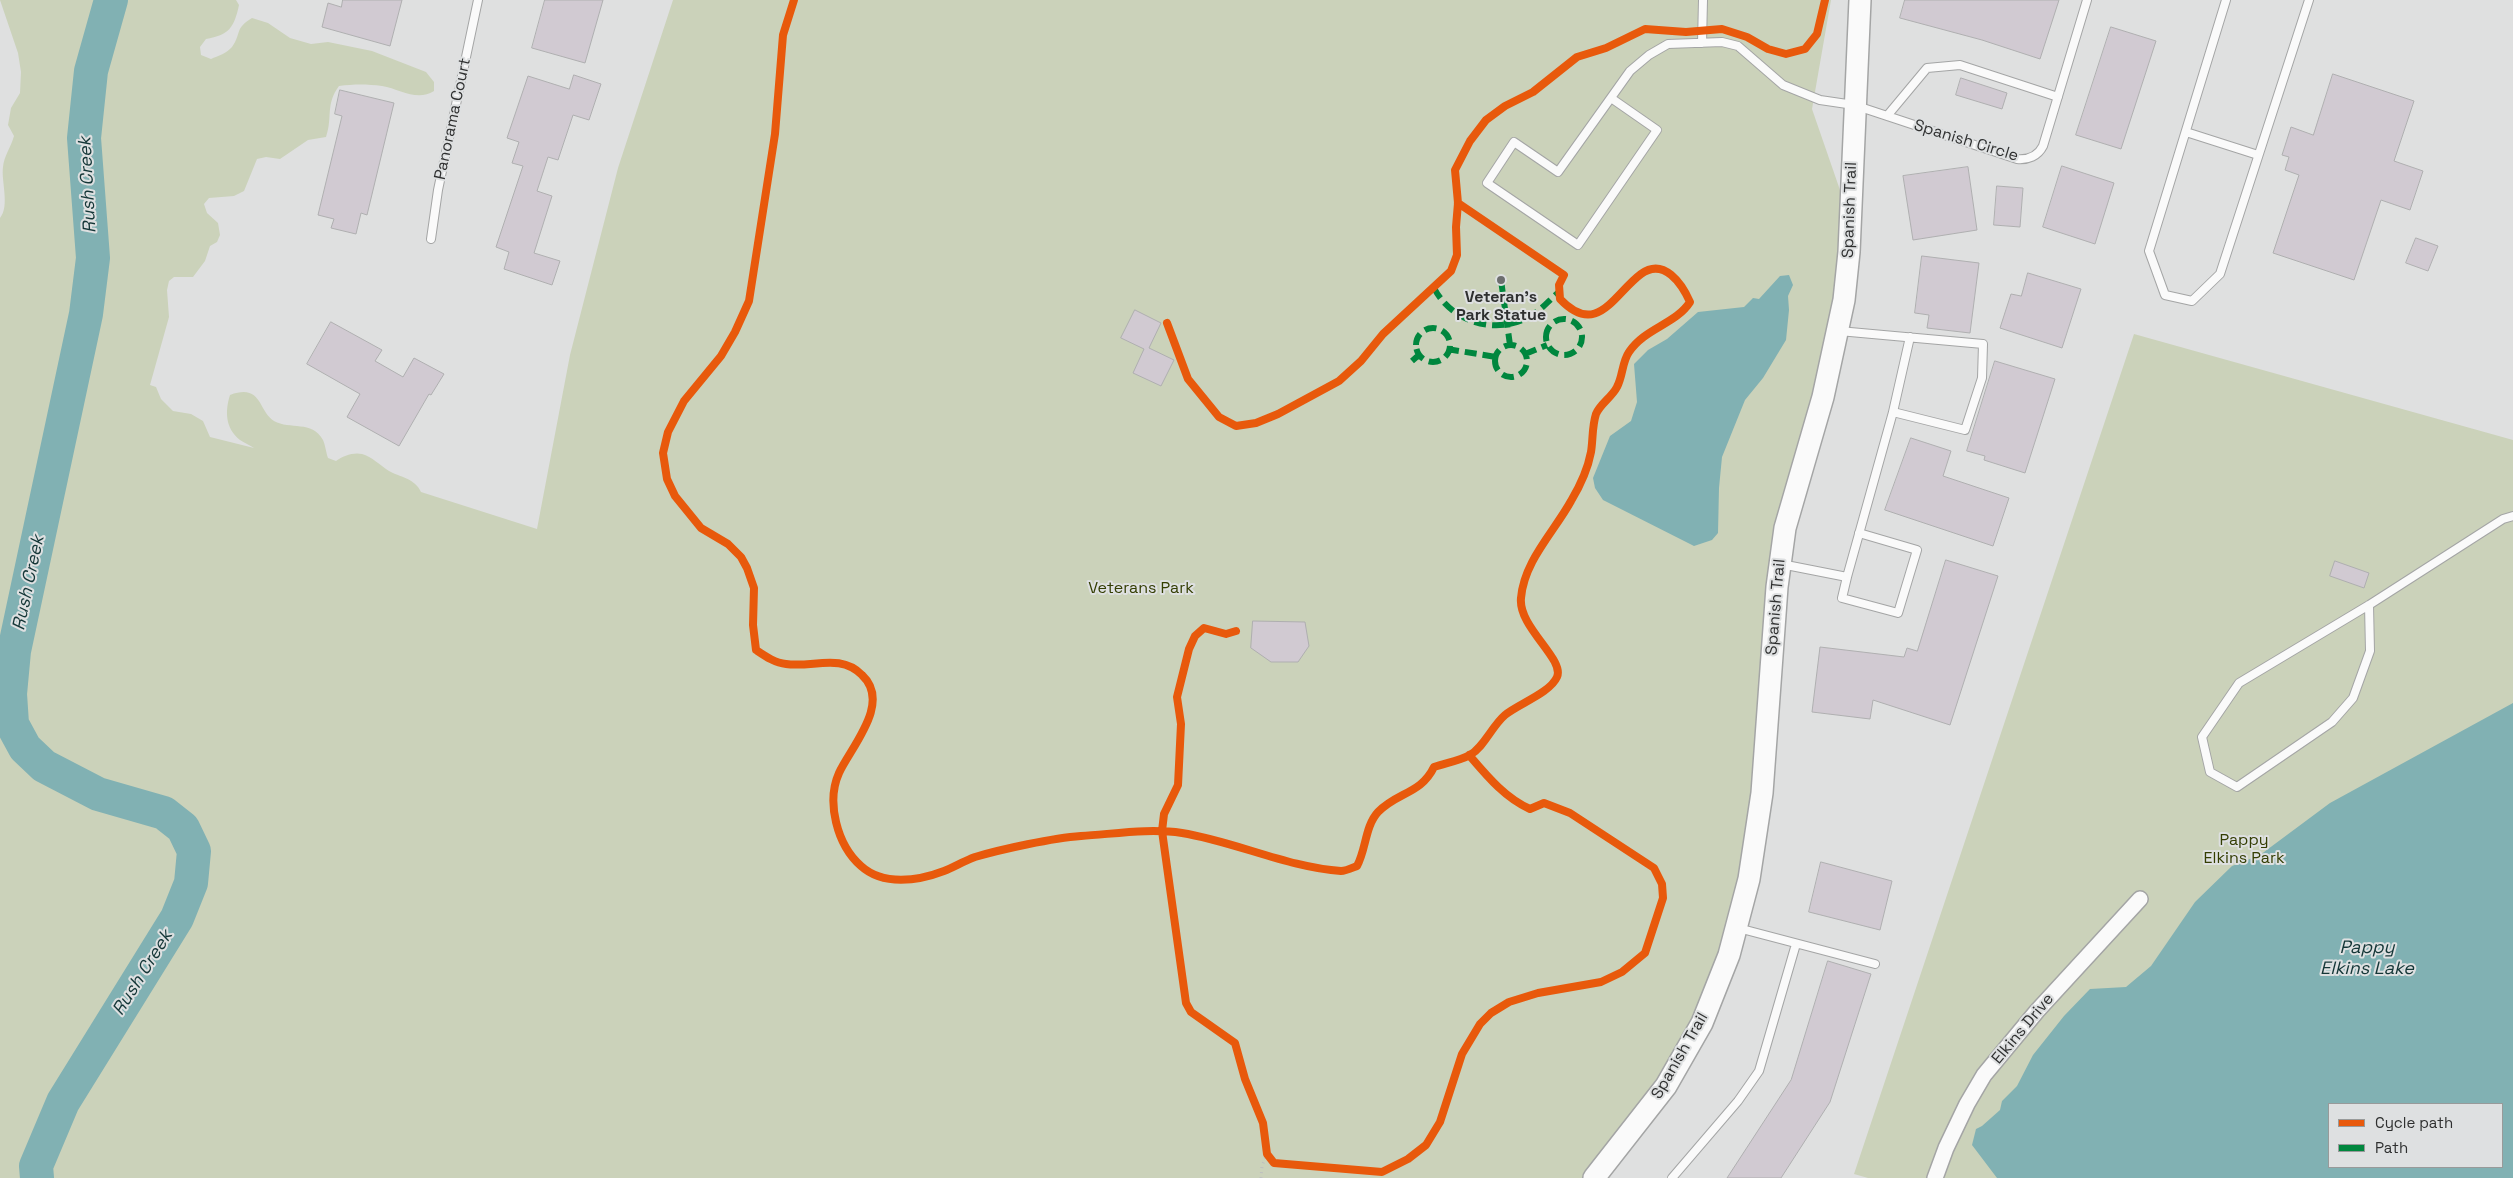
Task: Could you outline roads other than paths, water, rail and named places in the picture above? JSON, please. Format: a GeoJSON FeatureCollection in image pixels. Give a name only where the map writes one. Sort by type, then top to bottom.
{"type":"FeatureCollection","features":[{"type":"Feature","properties":{"kind":"street","name":"Spanish Trail"},"geometry":{"type":"LineString","coordinates":[[1594,1178],[1666,1086],[1702,1023],[1729,954],[1749,879],[1762,793],[1780,564],[1785,528],[1823,397],[1844,300],[1849,252],[1860,0]]}},
{"type":"Feature","properties":{"kind":"street","name":"Elkins Drive"},"geometry":{"type":"LineString","coordinates":[[1935,1178],[1950,1139],[1984,1075],[2037,1011],[2140,899]]}},
{"type":"Feature","properties":{"kind":"lane","name":"Panorama Court"},"geometry":{"type":"LineString","coordinates":[[432,239],[438,190],[478,0]]}},
{"type":"Feature","properties":{"kind":"lane"},"geometry":{"type":"LineString","coordinates":[[1702,43],[1703,0]]}},
{"type":"Feature","properties":{"kind":"lane","name":"Spanish Circle"},"geometry":{"type":"LineString","coordinates":[[1611,98],[1657,130],[1578,245],[1487,183],[1514,142],[1558,172],[1630,71],[1668,44],[1722,42],[1738,46],[1783,85],[1820,100],[1854,105],[2017,159],[2026,160],[2040,152],[2087,0]]}},
{"type":"Feature","properties":{"kind":"lane"},"geometry":{"type":"LineString","coordinates":[[2226,0],[2149,251],[2164,295],[2192,301],[2220,274],[2309,0]]}},
{"type":"Feature","properties":{"kind":"lane"},"geometry":{"type":"LineString","coordinates":[[1887,116],[1927,68],[1960,65],[2058,97]]}},
{"type":"Feature","properties":{"kind":"lane"},"geometry":{"type":"LineString","coordinates":[[2186,132],[2258,155]]}},
{"type":"Feature","properties":{"kind":"lane"},"geometry":{"type":"LineString","coordinates":[[1837,331],[1983,344],[1982,378],[1966,430],[1893,412]]}},
{"type":"Feature","properties":{"kind":"lane"},"geometry":{"type":"LineString","coordinates":[[1859,533],[1917,550],[1898,614],[1842,598],[1846,577],[1893,412],[1910,337]]}},
{"type":"Feature","properties":{"kind":"lane"},"geometry":{"type":"LineString","coordinates":[[2369,605],[2370,651],[2352,698],[2332,722],[2237,787],[2210,772],[2202,737],[2239,683],[2369,605],[2503,519],[2513,516]]}},
{"type":"Feature","properties":{"kind":"lane"},"geometry":{"type":"LineString","coordinates":[[1780,564],[1846,577]]}},
{"type":"Feature","properties":{"kind":"lane"},"geometry":{"type":"LineString","coordinates":[[1736,928],[1875,964]]}},
{"type":"Feature","properties":{"kind":"lane"},"geometry":{"type":"LineString","coordinates":[[1672,1178],[1738,1101],[1759,1071],[1796,944]]}},
{"type":"Feature","properties":{"kind":"water"},"geometry":{"type":"Polygon","coordinates":[[[1789,275],[1793,285],[1788,296],[1789,310],[1786,340],[1763,378],[1745,400],[1722,457],[1718,533],[1712,540],[1694,546],[1603,500],[1595,488],[1593,478],[1610,436],[1631,421],[1637,402],[1634,364],[1648,350],[1667,339],[1698,312],[1744,307],[1753,298],[1759,299],[1780,276],[1789,275]]]}},
{"type":"Feature","properties":{"kind":"water","name":"Pappy Elkins Lake"},"geometry":{"type":"Polygon","coordinates":[[[2513,703],[2513,1178],[1997,1178],[1972,1145],[1976,1129],[2000,1110],[2002,1101],[2017,1086],[2033,1055],[2064,1016],[2090,989],[2126,987],[2151,966],[2195,902],[2232,866],[2260,855],[2330,803],[2513,703]]]}},
{"type":"Feature","properties":{"kind":"waterway","name":"Rush Creek"},"geometry":{"type":"LineString","coordinates":[[37,1178],[36,1166],[63,1102],[177,918],[191,883],[194,851],[183,828],[164,813],[98,794],[44,766],[25,748],[12,724],[10,694],[14,651],[86,314],[93,258],[84,138],[91,71],[111,0]]}},
{"type":"Feature","properties":{"kind":"place","name":"Veteran's Park Statue"},"geometry":{"type":"Point","coordinates":[1501,280]}},
{"type":"Feature","properties":{"kind":"park label","name":"Veterans Park"},"geometry":{"type":"Point","coordinates":[1141,589]}},
{"type":"Feature","properties":{"kind":"park label","name":"Pappy Elkins Park"},"geometry":{"type":"Point","coordinates":[2244,850]}}]}
